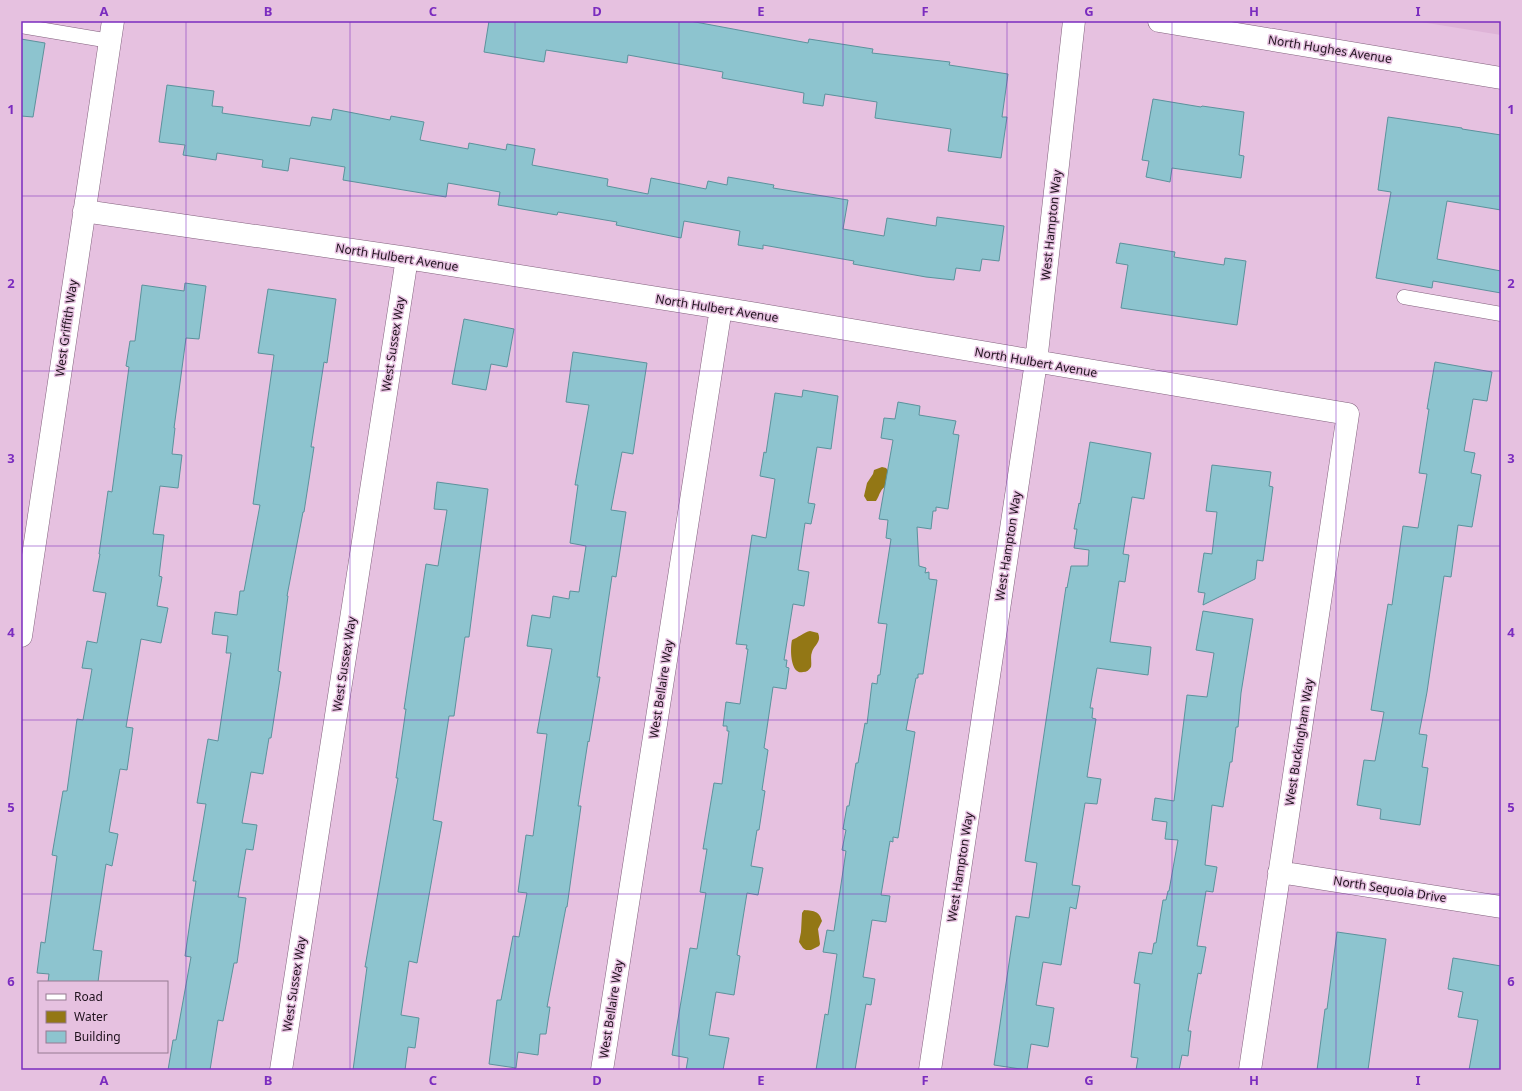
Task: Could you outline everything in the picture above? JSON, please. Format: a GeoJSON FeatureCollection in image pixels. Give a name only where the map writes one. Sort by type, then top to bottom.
{"type":"FeatureCollection","features":[{"type":"Feature","properties":{"kind":"street","name":"West Hampton Way"},"geometry":{"type":"LineString","coordinates":[[930,1070],[1036,362],[1074,21]]}},
{"type":"Feature","properties":{"kind":"street","name":"North Hughes Avenue"},"geometry":{"type":"LineString","coordinates":[[1159,21],[1501,78]]}},
{"type":"Feature","properties":{"kind":"street","name":"West Griffith Way"},"geometry":{"type":"LineString","coordinates":[[21,636],[112,31]]}},
{"type":"Feature","properties":{"kind":"street","name":"North Hulbert Avenue"},"geometry":{"type":"LineString","coordinates":[[84,211],[407,258],[721,308],[1348,414]]}},
{"type":"Feature","properties":{"kind":"street","name":"West Sussex Way"},"geometry":{"type":"LineString","coordinates":[[281,1070],[407,258]]}},
{"type":"Feature","properties":{"kind":"street","name":"West Bellaire Way"},"geometry":{"type":"LineString","coordinates":[[602,1070],[721,308]]}},
{"type":"Feature","properties":{"kind":"street","name":"West Buckingham Way"},"geometry":{"type":"LineString","coordinates":[[1250,1070],[1348,414]]}},
{"type":"Feature","properties":{"kind":"street","name":"North Sequoia Drive"},"geometry":{"type":"LineString","coordinates":[[1280,872],[1501,907]]}},
{"type":"Feature","properties":{"kind":"lane"},"geometry":{"type":"LineString","coordinates":[[21,26],[112,31]]}},
{"type":"Feature","properties":{"kind":"lane"},"geometry":{"type":"LineString","coordinates":[[1404,297],[1501,314]]}},
{"type":"Feature","properties":{"kind":"shaded area"},"geometry":{"type":"Polygon","coordinates":[[[1415,21],[1501,21],[1501,35],[1415,21]]]}},
{"type":"Feature","properties":{"kind":"water"},"geometry":{"type":"Polygon","coordinates":[[[882,467],[886,468],[891,474],[888,485],[882,490],[876,501],[867,501],[864,496],[867,483],[874,470],[882,467]]]}},
{"type":"Feature","properties":{"kind":"water"},"geometry":{"type":"Polygon","coordinates":[[[810,631],[818,633],[819,639],[811,654],[811,667],[807,671],[799,672],[793,665],[791,649],[792,640],[810,631]]]}},
{"type":"Feature","properties":{"kind":"water"},"geometry":{"type":"Polygon","coordinates":[[[804,910],[818,913],[822,921],[818,929],[820,944],[811,950],[806,950],[803,948],[799,942],[802,913],[804,910]]]}},
{"type":"Feature","properties":{"kind":"building"},"geometry":{"type":"Polygon","coordinates":[[[489,21],[690,21],[808,43],[809,39],[873,49],[872,53],[950,62],[949,65],[1008,74],[1002,117],[1007,117],[1001,158],[948,151],[951,129],[875,118],[877,102],[825,94],[823,106],[803,103],[804,93],[722,78],[723,72],[628,55],[627,63],[546,50],[544,62],[484,52],[489,21]]]}},
{"type":"Feature","properties":{"kind":"building"},"geometry":{"type":"Polygon","coordinates":[[[21,39],[45,43],[33,117],[21,116],[21,39]]]}},
{"type":"Feature","properties":{"kind":"building"},"geometry":{"type":"Polygon","coordinates":[[[167,85],[214,91],[212,106],[223,107],[222,113],[310,126],[312,117],[331,120],[333,109],[390,120],[391,116],[424,122],[420,140],[468,149],[469,143],[506,150],[507,144],[535,149],[532,165],[608,179],[607,186],[648,194],[651,178],[706,189],[708,181],[727,185],[728,177],[774,185],[773,188],[848,200],[843,229],[884,236],[887,218],[936,226],[937,217],[1004,226],[999,261],[982,259],[980,271],[956,268],[954,280],[926,277],[853,264],[854,261],[763,245],[763,249],[738,245],[740,231],[684,221],[681,238],[616,225],[617,222],[558,212],[557,215],[498,205],[500,192],[448,183],[446,197],[343,180],[345,167],[290,158],[288,171],[262,167],[263,160],[217,153],[216,160],[183,155],[185,145],[159,142],[167,85]]]}},
{"type":"Feature","properties":{"kind":"building"},"geometry":{"type":"Polygon","coordinates":[[[1153,99],[1244,112],[1239,155],[1244,156],[1241,178],[1172,168],[1170,182],[1146,177],[1149,161],[1142,160],[1153,99]]]}},
{"type":"Feature","properties":{"kind":"building"},"geometry":{"type":"Polygon","coordinates":[[[1388,117],[1501,135],[1501,210],[1447,201],[1437,259],[1501,271],[1501,293],[1433,281],[1432,288],[1376,278],[1391,192],[1378,190],[1388,117]]]}},
{"type":"Feature","properties":{"kind":"building"},"geometry":{"type":"Polygon","coordinates":[[[1120,243],[1175,252],[1174,257],[1224,265],[1225,258],[1246,261],[1237,325],[1121,308],[1128,265],[1116,263],[1120,243]]]}},
{"type":"Feature","properties":{"kind":"building"},"geometry":{"type":"Polygon","coordinates":[[[185,283],[206,286],[199,339],[186,338],[172,454],[182,455],[178,488],[160,486],[153,534],[164,535],[159,576],[162,577],[157,606],[168,608],[161,643],[141,639],[126,727],[133,728],[127,770],[120,769],[109,832],[118,834],[112,866],[106,864],[93,950],[102,951],[98,981],[48,981],[49,974],[37,973],[41,942],[45,943],[57,856],[52,855],[63,791],[67,791],[77,719],[83,720],[92,669],[82,668],[87,641],[97,643],[106,593],[93,591],[100,554],[108,491],[112,492],[129,367],[126,366],[130,341],[135,341],[142,285],[184,291],[185,283]]]}},
{"type":"Feature","properties":{"kind":"building"},"geometry":{"type":"Polygon","coordinates":[[[268,289],[336,299],[327,363],[324,362],[311,447],[314,447],[304,512],[287,596],[278,671],[281,672],[271,738],[269,738],[263,774],[251,772],[242,823],[257,825],[253,850],[246,849],[238,897],[246,898],[237,963],[234,963],[223,1021],[218,1020],[210,1070],[168,1070],[173,1040],[176,1040],[191,957],[185,956],[196,881],[193,881],[206,804],[197,803],[208,739],[218,741],[231,653],[226,653],[228,636],[212,634],[215,612],[237,615],[240,591],[244,591],[260,505],[253,504],[274,355],[258,353],[268,289]]]}},
{"type":"Feature","properties":{"kind":"building"},"geometry":{"type":"Polygon","coordinates":[[[464,319],[514,329],[507,367],[491,364],[486,390],[452,384],[464,319]]]}},
{"type":"Feature","properties":{"kind":"building"},"geometry":{"type":"Polygon","coordinates":[[[573,352],[647,363],[633,454],[622,452],[611,510],[626,512],[616,577],[612,576],[597,677],[600,677],[578,806],[581,806],[567,907],[547,1007],[550,1007],[546,1034],[540,1034],[538,1055],[518,1052],[516,1068],[489,1064],[497,1000],[501,1000],[513,936],[519,937],[527,893],[518,892],[526,835],[533,836],[547,734],[537,733],[552,649],[527,646],[532,615],[550,618],[553,596],[569,599],[570,591],[579,592],[586,546],[570,543],[578,485],[575,485],[589,405],[566,402],[573,352]]]}},
{"type":"Feature","properties":{"kind":"building"},"geometry":{"type":"Polygon","coordinates":[[[1435,362],[1492,372],[1487,401],[1473,399],[1464,451],[1475,453],[1471,473],[1481,475],[1472,527],[1458,525],[1451,577],[1444,576],[1427,692],[1419,734],[1427,735],[1422,767],[1428,768],[1420,825],[1380,819],[1381,809],[1357,805],[1364,760],[1375,761],[1384,712],[1371,710],[1388,604],[1392,605],[1403,526],[1418,528],[1427,474],[1419,473],[1429,409],[1427,409],[1435,362]]]}},
{"type":"Feature","properties":{"kind":"building"},"geometry":{"type":"Polygon","coordinates":[[[803,390],[838,396],[831,449],[817,447],[808,503],[815,504],[811,524],[805,523],[798,570],[809,572],[804,606],[793,604],[784,660],[787,660],[786,667],[789,668],[786,689],[773,687],[764,748],[768,750],[762,790],[765,791],[759,830],[757,830],[751,866],[763,868],[758,895],[747,893],[737,955],[740,956],[734,995],[716,992],[709,1035],[729,1038],[723,1070],[686,1070],[688,1058],[672,1055],[690,948],[697,949],[706,893],[700,892],[707,849],[703,849],[714,783],[722,784],[729,731],[727,731],[727,726],[723,726],[726,702],[740,704],[748,649],[746,649],[747,645],[736,644],[752,535],[766,538],[775,479],[760,476],[764,452],[766,453],[775,393],[802,397],[803,390]]]}},
{"type":"Feature","properties":{"kind":"building"},"geometry":{"type":"Polygon","coordinates":[[[898,402],[920,406],[919,415],[956,421],[953,434],[959,435],[948,509],[936,507],[936,511],[933,511],[931,529],[917,527],[919,566],[926,568],[925,573],[929,572],[929,579],[937,580],[923,674],[918,674],[918,678],[916,678],[906,730],[915,732],[898,838],[893,837],[893,842],[890,841],[881,895],[890,896],[886,922],[872,920],[863,977],[875,979],[871,1005],[866,1004],[855,1070],[816,1070],[825,1014],[828,1015],[837,954],[823,952],[827,930],[834,931],[846,851],[842,850],[846,830],[843,829],[847,806],[849,806],[856,763],[858,763],[865,723],[867,724],[872,683],[877,684],[878,675],[880,675],[887,624],[878,623],[891,539],[886,538],[888,520],[879,519],[893,440],[881,438],[884,418],[895,419],[898,402]]]}},
{"type":"Feature","properties":{"kind":"building"},"geometry":{"type":"Polygon","coordinates":[[[1090,442],[1151,453],[1144,499],[1132,497],[1123,554],[1129,555],[1125,582],[1119,581],[1110,642],[1151,647],[1148,675],[1097,668],[1090,708],[1093,708],[1092,718],[1096,719],[1087,777],[1101,779],[1097,804],[1085,803],[1072,885],[1080,886],[1076,909],[1070,907],[1061,965],[1043,962],[1036,1005],[1054,1008],[1048,1047],[1031,1044],[1027,1070],[994,1065],[1016,916],[1029,918],[1037,863],[1025,861],[1066,587],[1067,588],[1071,566],[1088,566],[1089,550],[1074,548],[1077,529],[1074,529],[1079,503],[1080,504],[1090,442]]]}},
{"type":"Feature","properties":{"kind":"building"},"geometry":{"type":"Polygon","coordinates":[[[1212,465],[1271,472],[1269,486],[1273,487],[1263,561],[1257,560],[1255,579],[1203,605],[1205,593],[1198,592],[1204,553],[1212,554],[1217,512],[1206,511],[1212,465]]]}},
{"type":"Feature","properties":{"kind":"building"},"geometry":{"type":"Polygon","coordinates":[[[437,482],[488,489],[469,637],[465,637],[454,716],[449,716],[433,820],[442,822],[417,963],[409,961],[401,1015],[419,1018],[415,1048],[408,1047],[405,1070],[353,1070],[367,967],[365,967],[398,778],[396,778],[406,709],[404,709],[426,564],[438,566],[447,510],[434,509],[437,482]]]}},
{"type":"Feature","properties":{"kind":"building"},"geometry":{"type":"Polygon","coordinates":[[[1203,611],[1253,619],[1241,693],[1238,727],[1236,727],[1232,762],[1230,762],[1223,807],[1212,805],[1205,865],[1217,867],[1213,892],[1206,891],[1197,946],[1206,947],[1201,974],[1198,973],[1188,1031],[1191,1031],[1188,1056],[1182,1055],[1179,1070],[1136,1070],[1138,1058],[1131,1057],[1140,984],[1134,983],[1139,952],[1152,954],[1154,943],[1156,943],[1163,900],[1166,900],[1169,891],[1178,840],[1165,839],[1167,822],[1152,820],[1155,798],[1174,801],[1187,695],[1207,697],[1214,653],[1196,650],[1203,611]]]}},
{"type":"Feature","properties":{"kind":"building"},"geometry":{"type":"Polygon","coordinates":[[[1337,932],[1386,939],[1368,1070],[1317,1070],[1337,932]]]}},
{"type":"Feature","properties":{"kind":"building"},"geometry":{"type":"Polygon","coordinates":[[[1453,958],[1501,966],[1501,1070],[1469,1070],[1478,1020],[1458,1017],[1463,992],[1448,989],[1453,958]]]}}]}
